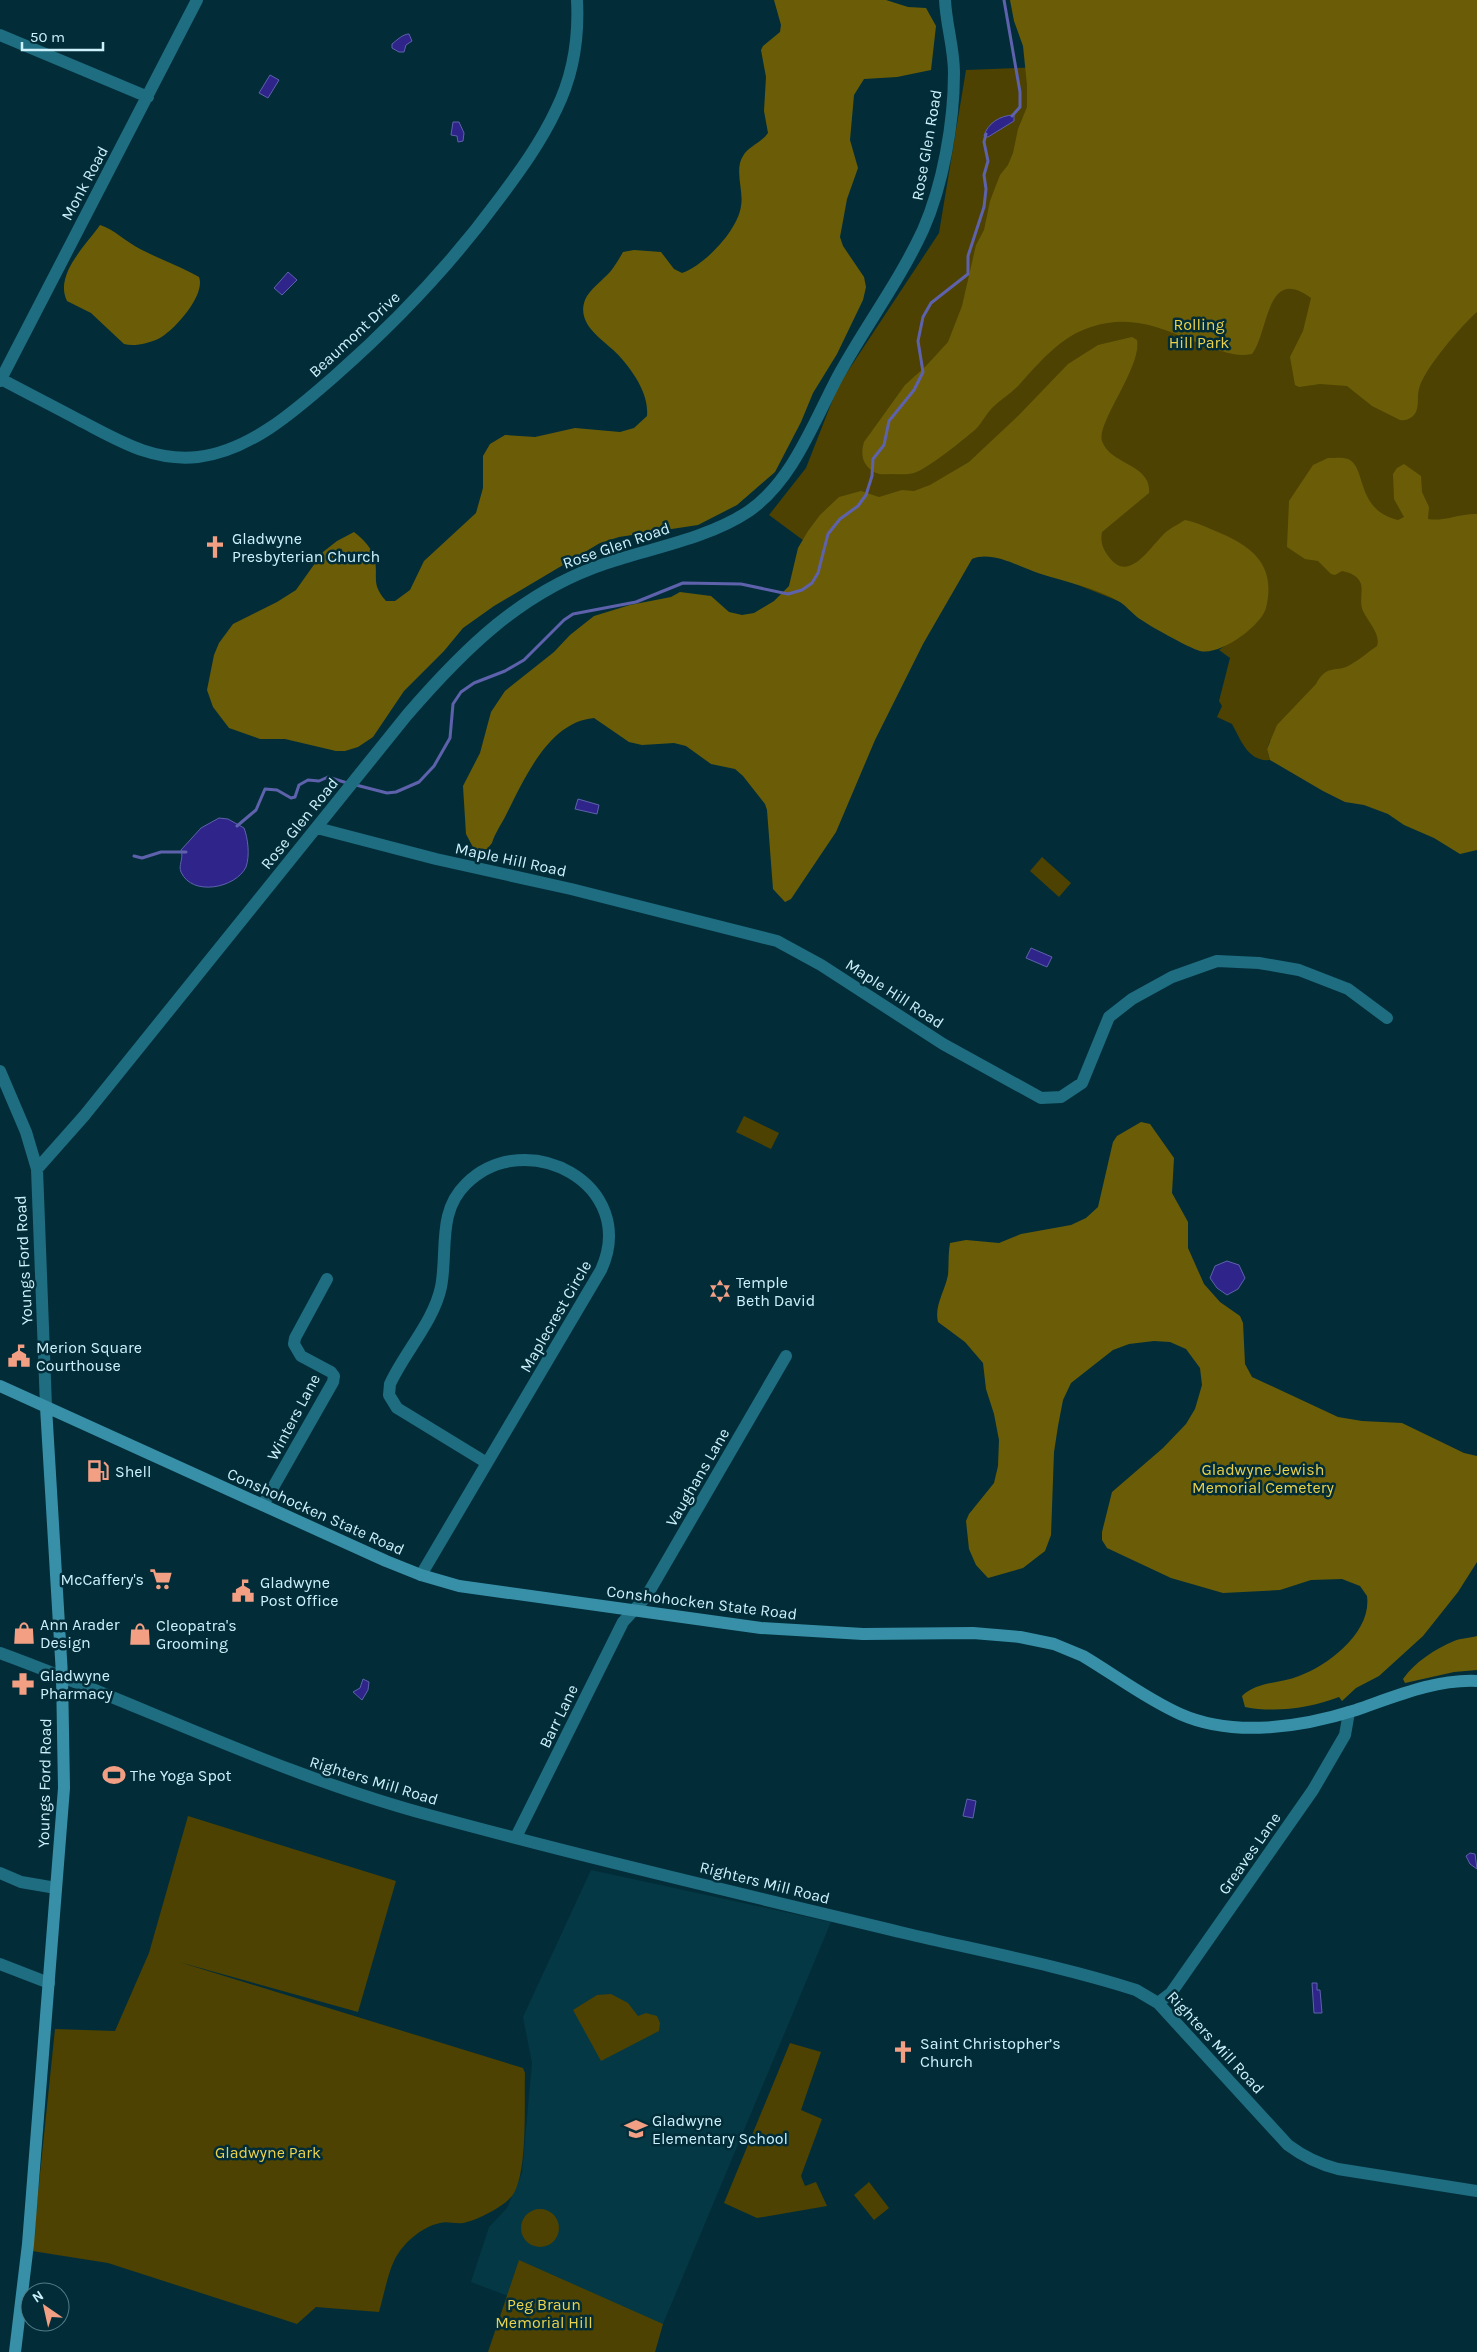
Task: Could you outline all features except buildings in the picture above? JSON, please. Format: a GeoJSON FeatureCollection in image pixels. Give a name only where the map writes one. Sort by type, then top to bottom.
{"type":"FeatureCollection","features":[{"type":"Feature","properties":{"kind":"main road","name":"Conshohocken State Road"},"geometry":{"type":"LineString","coordinates":[[0,1386],[421,1575],[480,1590],[761,1628],[863,1634],[972,1633],[1037,1640],[1082,1656],[1180,1714],[1217,1724],[1250,1727],[1286,1725],[1349,1712],[1444,1683],[1477,1681]]}},
{"type":"Feature","properties":{"kind":"main road","name":"Youngs Ford Road"},"geometry":{"type":"LineString","coordinates":[[15,2352],[28,2244],[64,1788],[62,1675],[46,1407]]}},
{"type":"Feature","properties":{"kind":"street","name":"Monk Road"},"geometry":{"type":"LineString","coordinates":[[0,380],[197,0]]}},
{"type":"Feature","properties":{"kind":"street","name":"Beaumont Drive"},"geometry":{"type":"LineString","coordinates":[[0,380],[132,448],[158,455],[198,457],[222,451],[270,427],[320,389],[393,322],[451,260],[512,182],[546,130],[564,91],[575,51],[577,0]]}},
{"type":"Feature","properties":{"kind":"street","name":"Rose Glen Road"},"geometry":{"type":"LineString","coordinates":[[36,1169],[84,1116],[364,768],[445,671],[480,636],[536,595],[582,572],[735,520],[766,497],[778,484],[800,448],[853,349],[913,251],[930,213],[941,170],[952,103],[953,52],[945,0]]}},
{"type":"Feature","properties":{"kind":"street"},"geometry":{"type":"LineString","coordinates":[[0,35],[148,97]]}},
{"type":"Feature","properties":{"kind":"street","name":"Maple Hill Road"},"geometry":{"type":"LineString","coordinates":[[317,828],[436,859],[581,891],[778,941],[821,965],[943,1044],[1041,1098],[1061,1097],[1082,1083],[1109,1018],[1132,999],[1172,977],[1217,961],[1259,963],[1299,970],[1348,989],[1386,1018]]}},
{"type":"Feature","properties":{"kind":"street","name":"Youngs Ford Road"},"geometry":{"type":"LineString","coordinates":[[0,1071],[26,1132],[36,1169],[46,1407]]}},
{"type":"Feature","properties":{"kind":"street","name":"Maplecrest Circle"},"geometry":{"type":"LineString","coordinates":[[421,1575],[601,1270],[610,1244],[607,1216],[594,1191],[573,1174],[539,1162],[517,1160],[498,1164],[472,1178],[458,1193],[446,1221],[438,1296],[390,1384],[391,1399],[402,1412],[487,1463]]}},
{"type":"Feature","properties":{"kind":"street","name":"Winters Lane"},"geometry":{"type":"LineString","coordinates":[[263,1505],[333,1382],[334,1376],[331,1372],[301,1356],[294,1344],[295,1338],[327,1279]]}},
{"type":"Feature","properties":{"kind":"street","name":"Vaughans Lane"},"geometry":{"type":"LineString","coordinates":[[632,1611],[646,1597],[786,1356]]}},
{"type":"Feature","properties":{"kind":"street","name":"Barr Lane"},"geometry":{"type":"LineString","coordinates":[[516,1837],[622,1622],[632,1611]]}},
{"type":"Feature","properties":{"kind":"street","name":"Righters Mill Road"},"geometry":{"type":"LineString","coordinates":[[0,1653],[62,1675],[215,1742],[336,1788],[429,1815],[516,1837],[1120,1985],[1143,1994],[1158,2003],[1288,2145],[1303,2156],[1320,2165],[1338,2169],[1477,2191]]}},
{"type":"Feature","properties":{"kind":"street","name":"Greaves Lane"},"geometry":{"type":"LineString","coordinates":[[1158,2003],[1171,1993],[1313,1790],[1345,1735],[1349,1712]]}},
{"type":"Feature","properties":{"kind":"street"},"geometry":{"type":"LineString","coordinates":[[0,1873],[21,1882],[56,1888]]}},
{"type":"Feature","properties":{"kind":"street"},"geometry":{"type":"LineString","coordinates":[[0,1964],[49,1983]]}},
{"type":"Feature","properties":{"kind":"shaded area"},"geometry":{"type":"Polygon","coordinates":[[[409,34],[412,41],[406,45],[404,52],[399,52],[392,48],[392,44],[402,36],[409,34]]]}},
{"type":"Feature","properties":{"kind":"shaded area"},"geometry":{"type":"Polygon","coordinates":[[[270,75],[279,80],[268,98],[259,93],[270,75]]]}},
{"type":"Feature","properties":{"kind":"shaded area"},"geometry":{"type":"Polygon","coordinates":[[[1009,115],[1014,115],[1014,121],[988,137],[984,136],[988,128],[995,121],[1009,115]]]}},
{"type":"Feature","properties":{"kind":"shaded area"},"geometry":{"type":"Polygon","coordinates":[[[453,122],[459,122],[464,133],[463,141],[458,142],[457,136],[451,135],[453,122]]]}},
{"type":"Feature","properties":{"kind":"shaded area"},"geometry":{"type":"Polygon","coordinates":[[[288,272],[297,280],[282,295],[274,288],[288,272]]]}},
{"type":"Feature","properties":{"kind":"shaded area"},"geometry":{"type":"Polygon","coordinates":[[[578,799],[599,805],[597,814],[575,809],[578,799]]]}},
{"type":"Feature","properties":{"kind":"shaded area"},"geometry":{"type":"Polygon","coordinates":[[[219,818],[228,819],[244,828],[248,847],[246,867],[241,874],[224,884],[214,887],[194,885],[181,872],[181,850],[201,828],[219,818]]]}},
{"type":"Feature","properties":{"kind":"shaded area"},"geometry":{"type":"Polygon","coordinates":[[[1031,948],[1052,957],[1047,967],[1026,958],[1031,948]]]}},
{"type":"Feature","properties":{"kind":"shaded area"},"geometry":{"type":"Polygon","coordinates":[[[1227,1261],[1239,1265],[1245,1278],[1238,1289],[1227,1295],[1217,1288],[1210,1278],[1215,1266],[1227,1261]]]}},
{"type":"Feature","properties":{"kind":"shaded area"},"geometry":{"type":"Polygon","coordinates":[[[363,1679],[369,1682],[368,1690],[362,1700],[353,1692],[360,1688],[363,1679]]]}},
{"type":"Feature","properties":{"kind":"shaded area"},"geometry":{"type":"Polygon","coordinates":[[[967,1799],[976,1801],[973,1818],[963,1816],[967,1799]]]}},
{"type":"Feature","properties":{"kind":"shaded area"},"geometry":{"type":"Polygon","coordinates":[[[1470,1853],[1475,1854],[1477,1869],[1470,1864],[1466,1856],[1470,1853]]]}},
{"type":"Feature","properties":{"kind":"shaded area","name":"Gladwyne Elementary School"},"geometry":{"type":"Polygon","coordinates":[[[591,1870],[831,1922],[663,2324],[655,2352],[471,2282],[489,2227],[507,2208],[522,2173],[532,2063],[523,2017],[591,1870]]]}},
{"type":"Feature","properties":{"kind":"shaded area"},"geometry":{"type":"Polygon","coordinates":[[[1312,1983],[1317,1983],[1317,1990],[1320,1990],[1322,2013],[1314,2013],[1312,1983]]]}},
{"type":"Feature","properties":{"kind":"green space"},"geometry":{"type":"Polygon","coordinates":[[[774,0],[886,0],[908,7],[926,8],[936,26],[931,70],[897,77],[864,79],[854,95],[850,140],[858,168],[847,199],[840,237],[843,246],[864,277],[866,287],[863,300],[837,354],[813,393],[801,422],[775,472],[737,505],[698,525],[619,537],[600,543],[494,606],[463,628],[444,651],[404,691],[373,737],[358,747],[345,751],[336,751],[285,739],[260,739],[229,728],[213,707],[207,690],[214,655],[219,643],[233,624],[277,602],[296,590],[323,552],[337,541],[354,532],[364,541],[374,556],[378,590],[386,601],[395,601],[410,590],[424,561],[476,513],[483,488],[483,456],[490,444],[505,435],[535,437],[575,428],[620,432],[634,428],[647,416],[646,400],[636,378],[621,358],[589,326],[583,310],[585,300],[612,270],[623,252],[634,250],[661,252],[674,269],[682,273],[701,263],[710,255],[734,225],[739,215],[742,200],[739,174],[740,162],[745,153],[768,133],[764,111],[766,77],[761,50],[763,46],[780,32],[781,25],[774,0]]]}},
{"type":"Feature","properties":{"kind":"green space"},"geometry":{"type":"Polygon","coordinates":[[[1010,0],[1477,0],[1477,312],[1453,337],[1428,371],[1419,389],[1417,409],[1413,416],[1400,420],[1372,406],[1347,386],[1320,384],[1299,387],[1295,385],[1290,357],[1303,331],[1311,298],[1296,290],[1285,289],[1277,295],[1271,305],[1258,344],[1252,354],[1241,355],[1211,348],[1153,326],[1139,323],[1108,323],[1091,327],[1070,337],[1051,351],[1018,386],[992,408],[976,429],[928,466],[914,473],[880,474],[865,464],[862,452],[864,442],[905,385],[948,342],[962,306],[976,245],[984,230],[990,201],[1000,175],[1008,165],[1013,153],[1018,129],[1027,107],[1027,85],[1023,46],[1014,21],[1010,0]]]}},
{"type":"Feature","properties":{"kind":"green space","name":"Rolling Hill Park"},"geometry":{"type":"Polygon","coordinates":[[[1477,0],[1477,834],[1270,741],[1267,749],[1270,760],[1262,760],[1251,754],[1242,743],[1232,724],[1217,717],[1222,706],[1219,701],[1230,658],[1219,650],[1227,644],[962,539],[922,628],[769,515],[806,468],[838,386],[939,233],[966,70],[1045,67],[1477,0]]]}},
{"type":"Feature","properties":{"kind":"green space"},"geometry":{"type":"Polygon","coordinates":[[[100,225],[110,229],[140,249],[199,277],[198,293],[187,312],[165,335],[158,339],[137,345],[124,344],[91,313],[67,301],[64,291],[68,271],[73,261],[100,225]]]}},
{"type":"Feature","properties":{"kind":"green space"},"geometry":{"type":"Polygon","coordinates":[[[1132,337],[1137,340],[1137,351],[1133,365],[1106,421],[1102,433],[1102,441],[1106,449],[1113,455],[1138,470],[1144,476],[1148,483],[1149,493],[1102,532],[1101,539],[1104,548],[1116,564],[1123,567],[1130,565],[1144,556],[1167,531],[1185,520],[1202,525],[1243,545],[1260,561],[1268,581],[1266,608],[1263,615],[1248,631],[1218,649],[1200,651],[1158,630],[1137,617],[1120,602],[1101,593],[998,558],[980,557],[972,559],[923,644],[875,740],[836,832],[791,899],[785,902],[773,889],[767,810],[765,804],[743,776],[735,769],[711,764],[686,746],[674,743],[642,745],[629,742],[594,718],[578,722],[563,730],[551,741],[530,770],[496,832],[492,843],[487,849],[475,851],[466,834],[463,786],[480,753],[491,712],[505,691],[554,652],[570,635],[594,616],[630,605],[671,597],[680,592],[711,596],[729,612],[742,615],[754,613],[774,601],[789,586],[798,548],[820,515],[839,497],[861,491],[879,497],[902,490],[914,491],[930,485],[969,462],[1019,415],[1068,364],[1098,345],[1132,337]]]}},
{"type":"Feature","properties":{"kind":"green space"},"geometry":{"type":"Polygon","coordinates":[[[1328,458],[1346,458],[1354,464],[1368,498],[1384,515],[1398,520],[1404,517],[1394,499],[1393,474],[1397,468],[1404,464],[1421,476],[1422,492],[1429,507],[1428,519],[1434,520],[1477,514],[1477,850],[1460,854],[1434,838],[1404,825],[1388,814],[1364,805],[1345,802],[1270,760],[1267,749],[1277,725],[1316,684],[1320,677],[1328,671],[1345,667],[1357,661],[1377,646],[1378,642],[1376,633],[1362,608],[1361,584],[1358,578],[1342,571],[1335,575],[1331,574],[1318,561],[1305,559],[1287,547],[1289,501],[1313,465],[1328,458]]]}},
{"type":"Feature","properties":{"kind":"green space"},"geometry":{"type":"Polygon","coordinates":[[[1042,857],[1071,883],[1059,897],[1030,871],[1042,857]]]}},
{"type":"Feature","properties":{"kind":"green space"},"geometry":{"type":"Polygon","coordinates":[[[744,1116],[779,1133],[771,1149],[736,1132],[744,1116]]]}},
{"type":"Feature","properties":{"kind":"green space","name":"Gladwyne Jewish Memorial Cemetery"},"geometry":{"type":"Polygon","coordinates":[[[1141,1122],[1150,1124],[1174,1158],[1172,1193],[1188,1222],[1188,1248],[1204,1284],[1220,1302],[1240,1316],[1243,1323],[1245,1364],[1252,1377],[1338,1417],[1362,1421],[1402,1423],[1464,1453],[1477,1456],[1477,1562],[1458,1592],[1423,1636],[1379,1676],[1356,1688],[1342,1701],[1339,1697],[1304,1707],[1268,1710],[1245,1707],[1242,1696],[1262,1685],[1292,1679],[1311,1671],[1323,1664],[1346,1645],[1356,1634],[1363,1622],[1367,1609],[1367,1596],[1360,1586],[1342,1579],[1311,1580],[1280,1590],[1223,1593],[1171,1578],[1107,1548],[1102,1540],[1102,1532],[1112,1492],[1163,1448],[1186,1424],[1195,1409],[1202,1385],[1200,1368],[1186,1349],[1170,1342],[1154,1341],[1129,1344],[1113,1350],[1071,1383],[1063,1400],[1058,1426],[1054,1452],[1051,1535],[1045,1551],[1023,1568],[988,1578],[976,1565],[969,1549],[966,1521],[969,1514],[994,1483],[998,1466],[999,1440],[994,1414],[986,1389],[983,1363],[965,1342],[938,1322],[937,1310],[948,1275],[950,1243],[966,1240],[999,1243],[1021,1234],[1071,1225],[1086,1218],[1098,1207],[1113,1142],[1117,1136],[1141,1122]]]}},
{"type":"Feature","properties":{"kind":"green space"},"geometry":{"type":"Polygon","coordinates":[[[1477,1636],[1477,1670],[1454,1672],[1405,1683],[1403,1679],[1408,1673],[1433,1652],[1457,1640],[1477,1636]]]}},
{"type":"Feature","properties":{"kind":"green space","name":"Gladwyne Park"},"geometry":{"type":"Polygon","coordinates":[[[188,1816],[396,1881],[358,2012],[179,1962],[523,2068],[525,2073],[523,2152],[518,2182],[511,2198],[491,2212],[476,2219],[463,2223],[445,2222],[433,2225],[413,2237],[402,2248],[394,2261],[387,2279],[379,2312],[316,2307],[297,2324],[108,2263],[32,2251],[55,2029],[115,2031],[149,1953],[188,1816]]]}},
{"type":"Feature","properties":{"kind":"green space"},"geometry":{"type":"Polygon","coordinates":[[[611,1994],[628,2003],[638,2016],[646,2013],[657,2016],[660,2023],[659,2031],[601,2061],[573,2010],[597,1995],[611,1994]]]}},
{"type":"Feature","properties":{"kind":"green space"},"geometry":{"type":"Polygon","coordinates":[[[790,2043],[821,2052],[801,2110],[822,2119],[801,2176],[805,2186],[816,2182],[827,2206],[757,2218],[724,2203],[790,2043]]]}},
{"type":"Feature","properties":{"kind":"green space"},"geometry":{"type":"Polygon","coordinates":[[[869,2182],[889,2208],[874,2220],[854,2195],[869,2182]]]}},
{"type":"Feature","properties":{"kind":"green space"},"geometry":{"type":"Polygon","coordinates":[[[540,2209],[554,2214],[559,2228],[554,2242],[540,2247],[526,2242],[521,2228],[526,2214],[540,2209]]]}},
{"type":"Feature","properties":{"kind":"green space","name":"Peg Braun Memorial Hill"},"geometry":{"type":"Polygon","coordinates":[[[519,2260],[663,2324],[655,2352],[488,2352],[519,2260]]]}},
{"type":"Feature","properties":{"kind":"waterway"},"geometry":{"type":"LineString","coordinates":[[1004,0],[1020,92],[1020,107],[1012,116]]}},
{"type":"Feature","properties":{"kind":"waterway"},"geometry":{"type":"LineString","coordinates":[[356,785],[387,793],[396,792],[419,782],[434,766],[450,738],[453,704],[461,692],[474,683],[505,671],[524,660],[564,620],[573,614],[636,602],[683,583],[741,584],[788,594],[802,590],[812,583],[818,573],[828,534],[840,519],[858,506],[866,495],[872,476],[873,459],[884,445],[889,421],[914,390],[923,372],[918,341],[923,317],[931,303],[968,274],[968,256],[984,207],[986,189],[984,175],[988,161],[984,142],[986,134]]}},
{"type":"Feature","properties":{"kind":"waterway"},"geometry":{"type":"LineString","coordinates":[[237,826],[256,810],[265,789],[277,790],[291,798],[295,797],[299,785],[308,780],[319,781],[328,777],[347,783]]}},
{"type":"Feature","properties":{"kind":"waterway"},"geometry":{"type":"LineString","coordinates":[[134,856],[142,858],[161,852],[186,852]]}},
{"type":"Feature","properties":{"kind":"place","name":"Gladwyne Presbyterian Church"},"geometry":{"type":"Point","coordinates":[215,547]}},
{"type":"Feature","properties":{"kind":"place","name":"Temple Beth David"},"geometry":{"type":"Point","coordinates":[720,1291]}},
{"type":"Feature","properties":{"kind":"place","name":"Merion Square Courthouse"},"geometry":{"type":"Point","coordinates":[19,1356]}},
{"type":"Feature","properties":{"kind":"place","name":"Shell"},"geometry":{"type":"Point","coordinates":[98,1471]}},
{"type":"Feature","properties":{"kind":"place","name":"McCaffery's"},"geometry":{"type":"Point","coordinates":[161,1579]}},
{"type":"Feature","properties":{"kind":"place","name":"Gladwyne Post Office"},"geometry":{"type":"Point","coordinates":[243,1591]}},
{"type":"Feature","properties":{"kind":"place","name":"Ann Arader Design"},"geometry":{"type":"Point","coordinates":[24,1633]}},
{"type":"Feature","properties":{"kind":"place","name":"Cleopatra's Grooming"},"geometry":{"type":"Point","coordinates":[140,1634]}},
{"type":"Feature","properties":{"kind":"place","name":"Gladwyne Pharmacy"},"geometry":{"type":"Point","coordinates":[23,1684]}},
{"type":"Feature","properties":{"kind":"place","name":"The Yoga Spot"},"geometry":{"type":"Point","coordinates":[114,1775]}},
{"type":"Feature","properties":{"kind":"place","name":"Saint Christopher’s Church"},"geometry":{"type":"Point","coordinates":[903,2052]}},
{"type":"Feature","properties":{"kind":"place","name":"Gladwyne Elementary School"},"geometry":{"type":"Point","coordinates":[636,2129]}}]}
